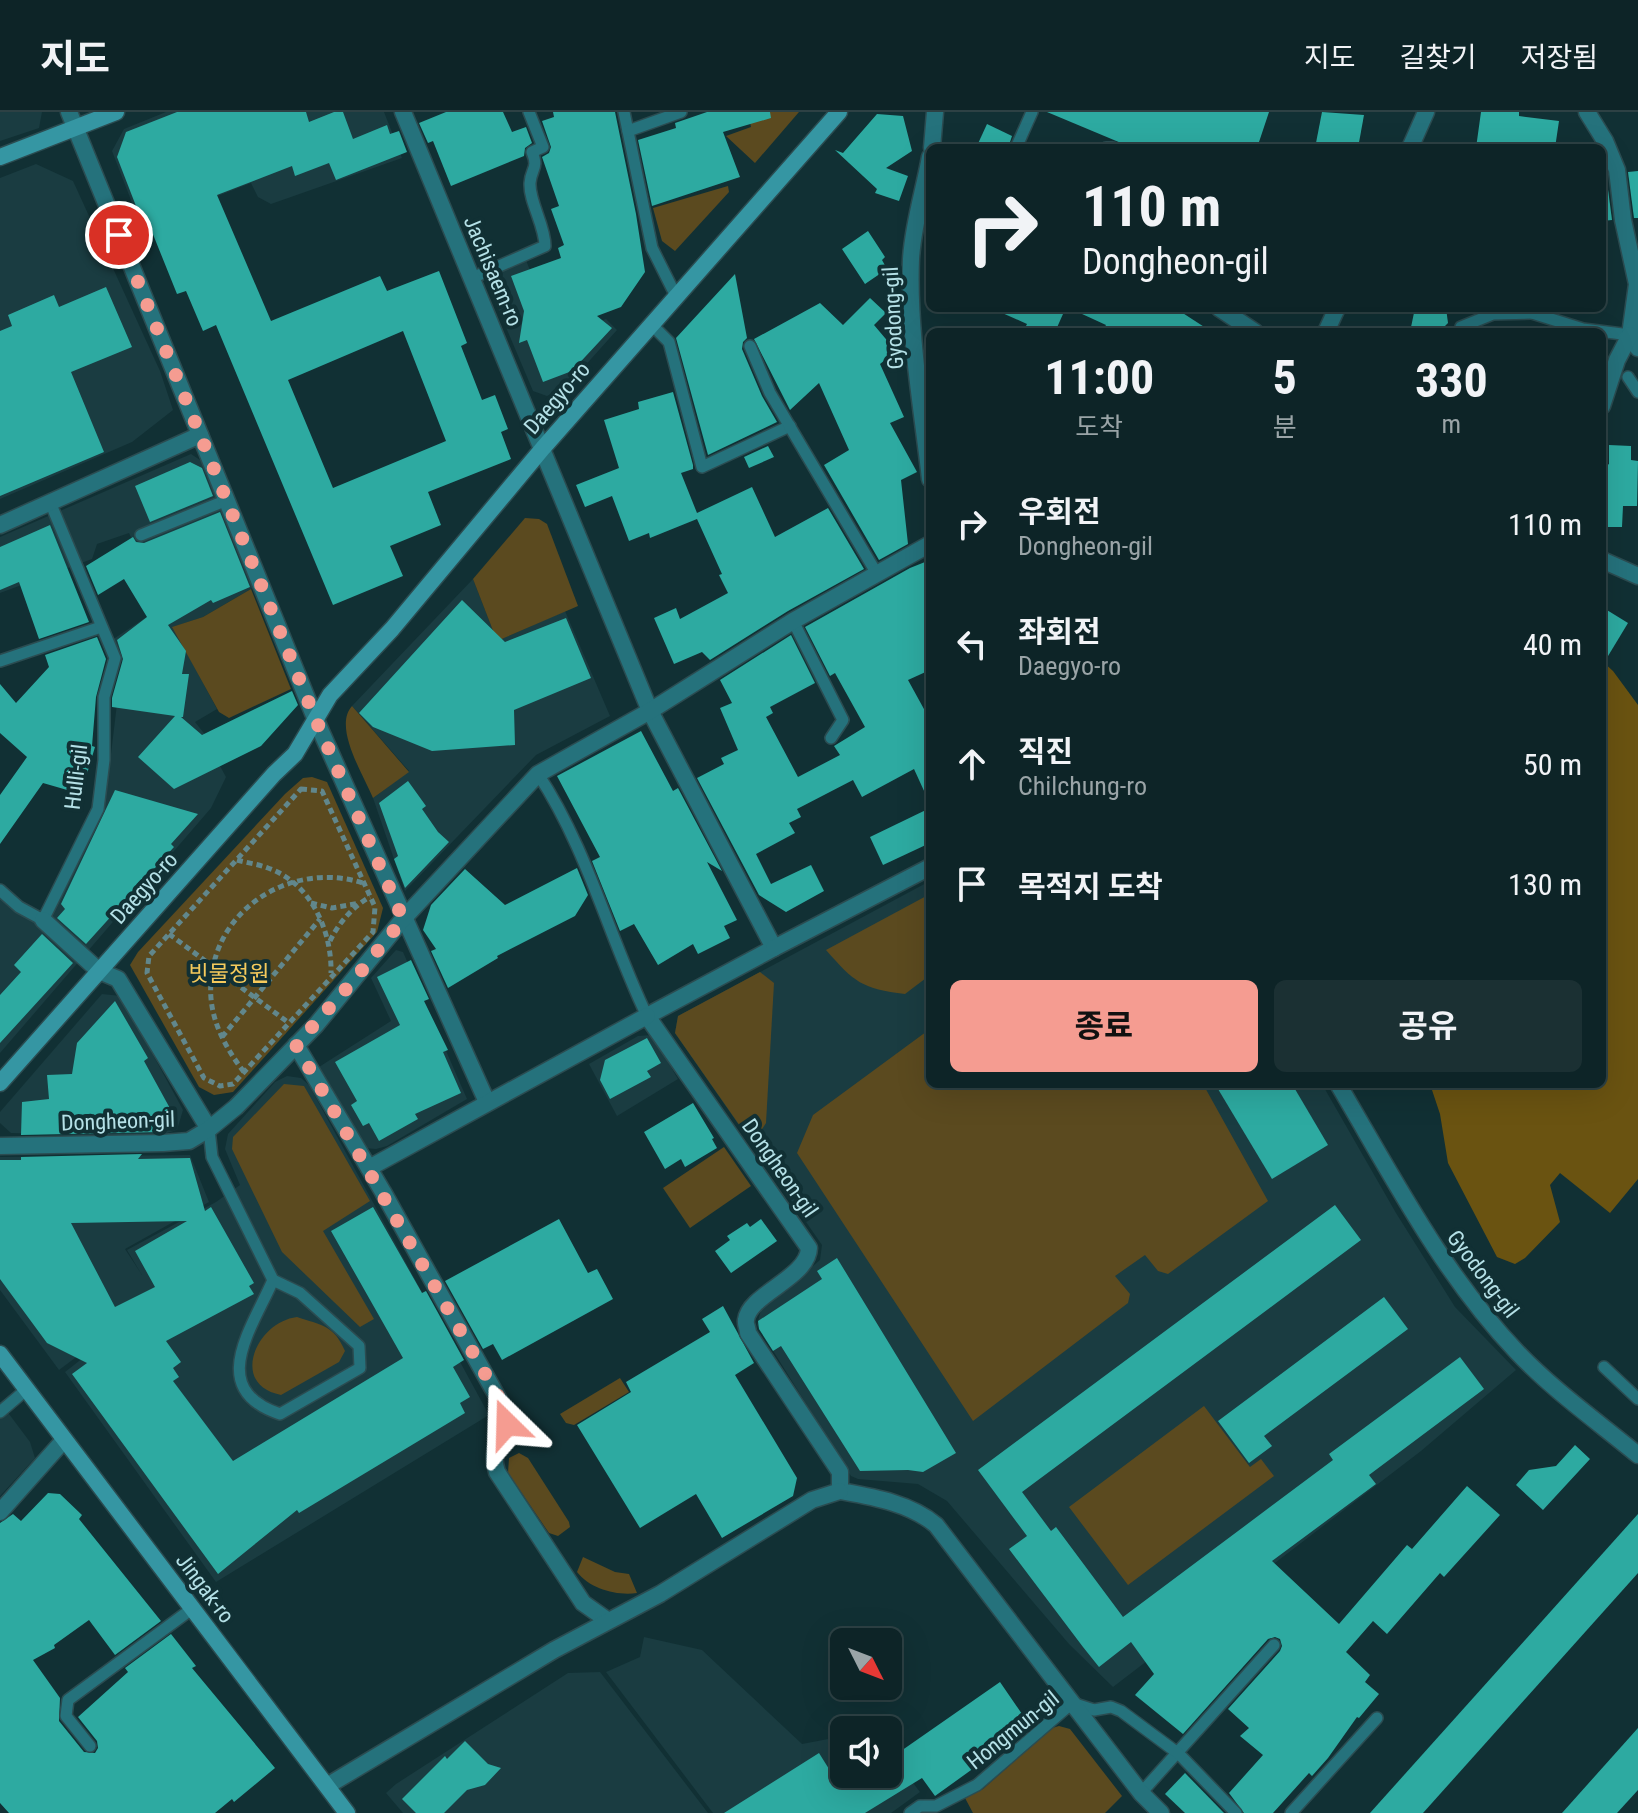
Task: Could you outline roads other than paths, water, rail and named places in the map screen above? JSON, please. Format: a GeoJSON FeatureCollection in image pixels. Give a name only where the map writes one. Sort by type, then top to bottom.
{"type":"FeatureCollection","features":[{"type":"Feature","properties":{"kind":"street"},"geometry":{"type":"LineString","coordinates":[[69,112],[315,718],[487,1102]]}},
{"type":"Feature","properties":{"kind":"street"},"geometry":{"type":"LineString","coordinates":[[0,157],[116,112]]}},
{"type":"Feature","properties":{"kind":"street","name":"Jachisaem-ro"},"geometry":{"type":"LineString","coordinates":[[403,112],[650,711]]}},
{"type":"Feature","properties":{"kind":"street","name":"Daegyo-ro"},"geometry":{"type":"LineString","coordinates":[[0,1083],[295,754],[330,695],[392,629],[543,448],[839,112]]}},
{"type":"Feature","properties":{"kind":"street","name":"Gyodong-gil"},"geometry":{"type":"LineString","coordinates":[[932,144],[935,112]]}},
{"type":"Feature","properties":{"kind":"street"},"geometry":{"type":"LineString","coordinates":[[1412,144],[1426,112]]}},
{"type":"Feature","properties":{"kind":"street"},"geometry":{"type":"LineString","coordinates":[[1587,112],[1605,141],[1617,170],[1623,220],[1637,284],[1634,342],[1617,360],[1606,394]]}},
{"type":"Feature","properties":{"kind":"street","name":"Gyodong-gil"},"geometry":{"type":"LineString","coordinates":[[926,175],[916,216],[911,260],[917,371],[926,446]]}},
{"type":"Feature","properties":{"kind":"street"},"geometry":{"type":"LineString","coordinates":[[1225,312],[1249,328]]}},
{"type":"Feature","properties":{"kind":"street"},"geometry":{"type":"LineString","coordinates":[[0,525],[200,435]]}},
{"type":"Feature","properties":{"kind":"street","name":"Dongheon-gil"},"geometry":{"type":"LineString","coordinates":[[0,1146],[189,1141],[209,1129],[236,1107],[296,1045],[403,919],[538,774],[650,711],[793,621],[926,546]]}},
{"type":"Feature","properties":{"kind":"street"},"geometry":{"type":"LineString","coordinates":[[1606,562],[1638,576]]}},
{"type":"Feature","properties":{"kind":"street"},"geometry":{"type":"LineString","coordinates":[[650,711],[774,948]]}},
{"type":"Feature","properties":{"kind":"street"},"geometry":{"type":"LineString","coordinates":[[369,1168],[647,1016],[926,869]]}},
{"type":"Feature","properties":{"kind":"street"},"geometry":{"type":"LineString","coordinates":[[43,920],[99,971],[118,979],[209,1129]]}},
{"type":"Feature","properties":{"kind":"street","name":"Dongheon-gil"},"geometry":{"type":"LineString","coordinates":[[647,1016],[809,1248],[806,1262],[751,1308],[746,1319],[748,1333],[840,1472],[840,1491]]}},
{"type":"Feature","properties":{"kind":"street"},"geometry":{"type":"LineString","coordinates":[[296,1045],[507,1414],[507,1424],[494,1448],[493,1460],[497,1472],[583,1603],[607,1620]]}},
{"type":"Feature","properties":{"kind":"street","name":"Gyodong-gil"},"geometry":{"type":"LineString","coordinates":[[1340,1088],[1425,1234],[1468,1295],[1535,1370],[1638,1455]]}},
{"type":"Feature","properties":{"kind":"street","name":"Jingak-ro"},"geometry":{"type":"LineString","coordinates":[[0,1354],[347,1813]]}},
{"type":"Feature","properties":{"kind":"street"},"geometry":{"type":"LineString","coordinates":[[0,1512],[64,1440]]}},
{"type":"Feature","properties":{"kind":"street"},"geometry":{"type":"LineString","coordinates":[[327,1786],[607,1620],[660,1594],[812,1500],[840,1491],[910,1509],[924,1514],[936,1525],[1141,1793],[1161,1813]]}},
{"type":"Feature","properties":{"kind":"lane"},"geometry":{"type":"LineString","coordinates":[[472,278],[545,246],[530,184],[537,163],[532,152],[543,147],[529,112]]}},
{"type":"Feature","properties":{"kind":"lane"},"geometry":{"type":"LineString","coordinates":[[624,112],[652,248],[676,296]]}},
{"type":"Feature","properties":{"kind":"lane"},"geometry":{"type":"LineString","coordinates":[[628,131],[681,112]]}},
{"type":"Feature","properties":{"kind":"lane"},"geometry":{"type":"LineString","coordinates":[[1018,144],[1032,112]]}},
{"type":"Feature","properties":{"kind":"lane"},"geometry":{"type":"LineString","coordinates":[[1461,328],[1493,314],[1513,312]]}},
{"type":"Feature","properties":{"kind":"lane"},"geometry":{"type":"LineString","coordinates":[[1538,312],[1580,328]]}},
{"type":"Feature","properties":{"kind":"lane"},"geometry":{"type":"LineString","coordinates":[[651,324],[669,342],[702,467],[790,426]]}},
{"type":"Feature","properties":{"kind":"lane"},"geometry":{"type":"LineString","coordinates":[[1606,335],[1634,342]]}},
{"type":"Feature","properties":{"kind":"lane"},"geometry":{"type":"LineString","coordinates":[[750,346],[770,393],[877,574]]}},
{"type":"Feature","properties":{"kind":"lane"},"geometry":{"type":"LineString","coordinates":[[1628,377],[1638,392]]}},
{"type":"Feature","properties":{"kind":"lane"},"geometry":{"type":"LineString","coordinates":[[141,535],[227,500]]}},
{"type":"Feature","properties":{"kind":"lane","name":"Hulli-gil"},"geometry":{"type":"LineString","coordinates":[[43,920],[98,809],[104,760],[104,697],[115,658],[50,502]]}},
{"type":"Feature","properties":{"kind":"lane"},"geometry":{"type":"LineString","coordinates":[[793,621],[843,720],[831,738]]}},
{"type":"Feature","properties":{"kind":"lane"},"geometry":{"type":"LineString","coordinates":[[0,661],[101,627]]}},
{"type":"Feature","properties":{"kind":"lane"},"geometry":{"type":"LineString","coordinates":[[538,774],[554,797],[582,859],[624,969],[647,1016]]}},
{"type":"Feature","properties":{"kind":"lane"},"geometry":{"type":"LineString","coordinates":[[0,890],[19,907],[43,920]]}},
{"type":"Feature","properties":{"kind":"lane"},"geometry":{"type":"LineString","coordinates":[[209,1129],[212,1157],[273,1280],[300,1293],[359,1346],[360,1368],[280,1414],[263,1408],[250,1398],[239,1376],[240,1353],[246,1332],[273,1280]]}},
{"type":"Feature","properties":{"kind":"lane"},"geometry":{"type":"LineString","coordinates":[[1604,1367],[1638,1399]]}},
{"type":"Feature","properties":{"kind":"lane"},"geometry":{"type":"LineString","coordinates":[[0,1412],[27,1389]]}},
{"type":"Feature","properties":{"kind":"lane"},"geometry":{"type":"LineString","coordinates":[[90,1746],[66,1716],[68,1700],[193,1608]]}},
{"type":"Feature","properties":{"kind":"lane"},"geometry":{"type":"LineString","coordinates":[[1141,1793],[1274,1645]]}},
{"type":"Feature","properties":{"kind":"lane","name":"Hongmun-gil"},"geometry":{"type":"LineString","coordinates":[[910,1813],[920,1806],[936,1806],[977,1785],[1072,1703],[1094,1710],[1111,1707],[1121,1711],[1179,1754],[1236,1813]]}},
{"type":"Feature","properties":{"kind":"lane"},"geometry":{"type":"LineString","coordinates":[[1291,1813],[1377,1718]]}},
{"type":"Feature","properties":{"kind":"park label","name":"빗물정원"},"geometry":{"type":"Point","coordinates":[229,973]}}]}
